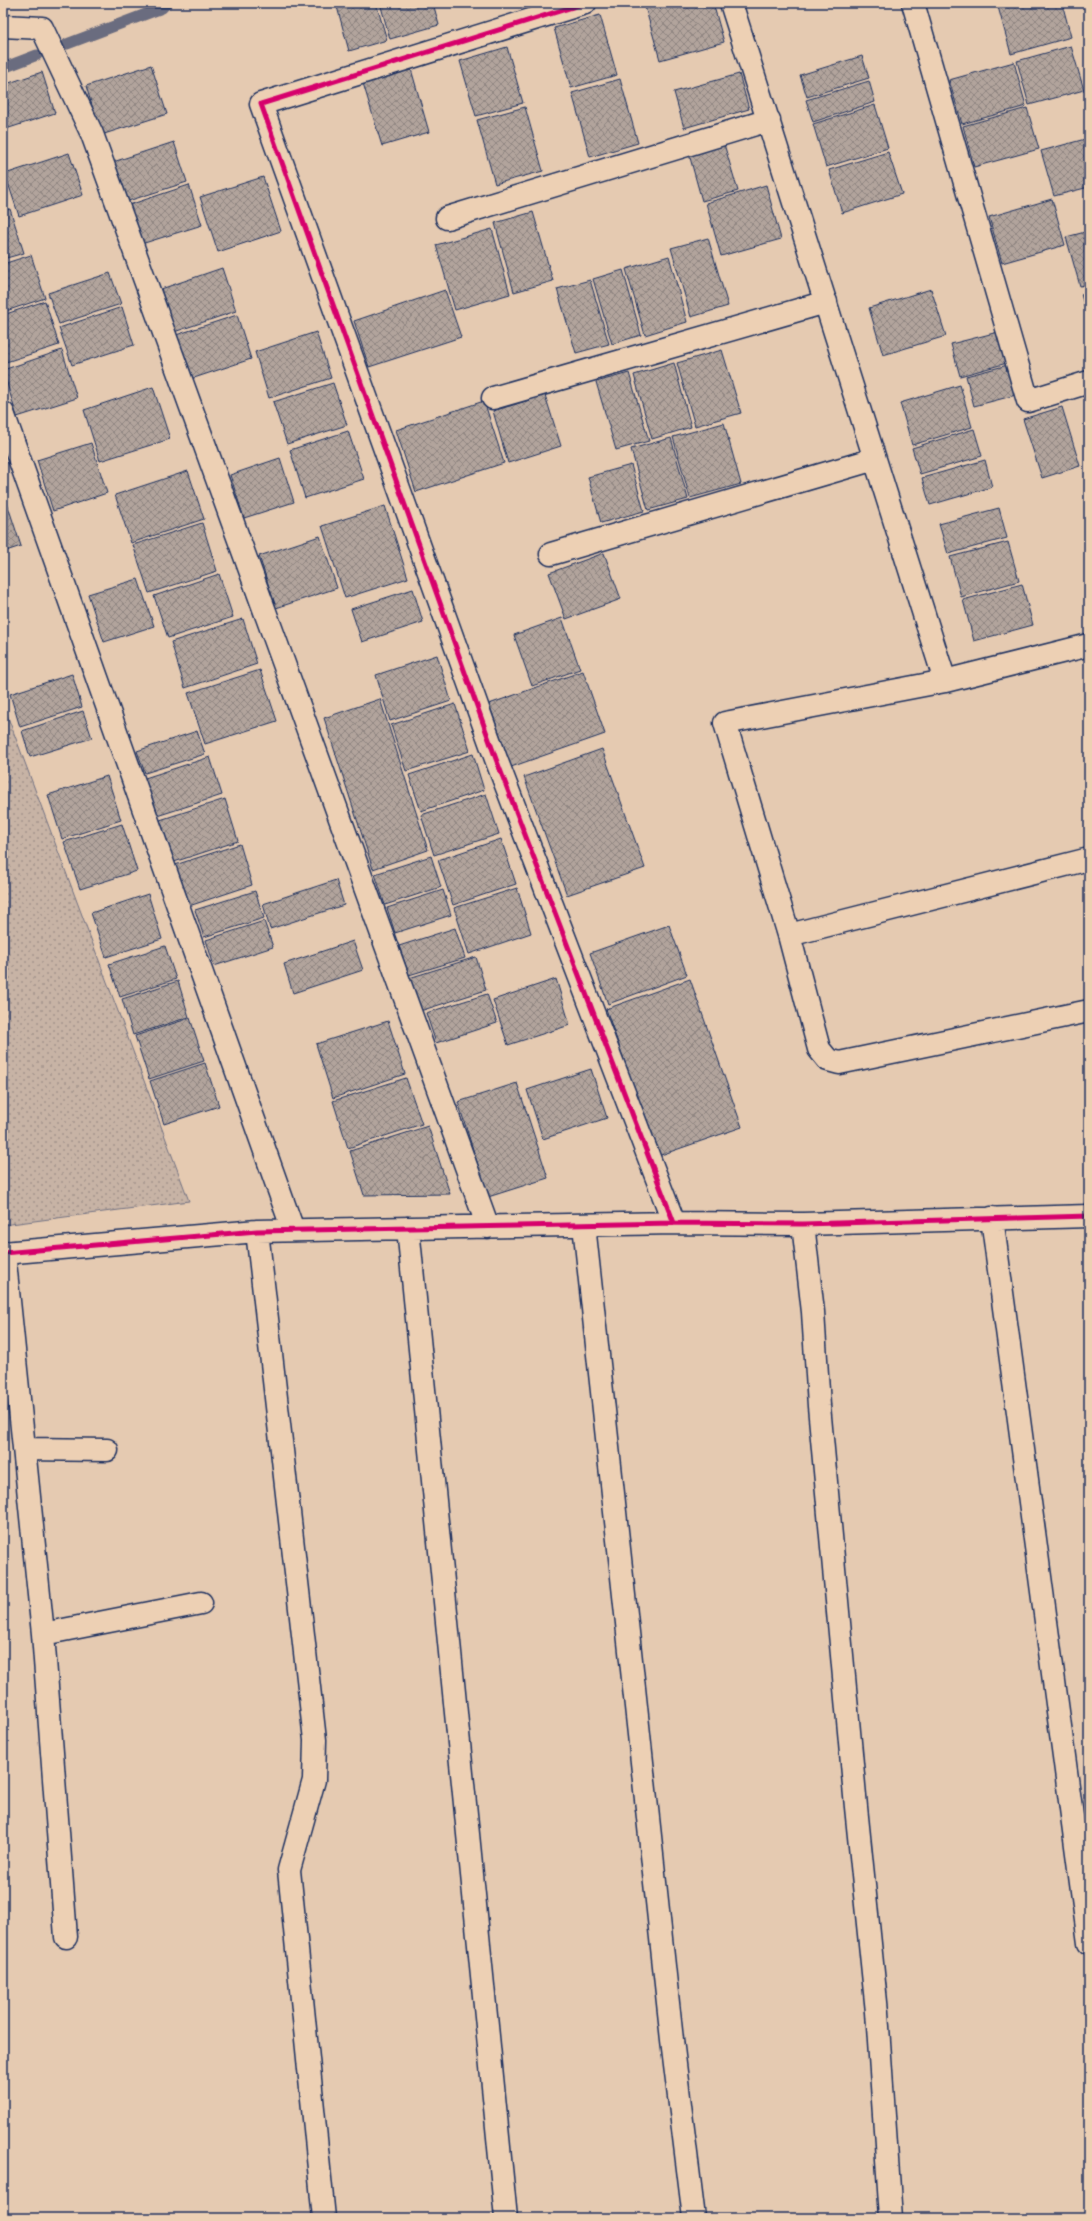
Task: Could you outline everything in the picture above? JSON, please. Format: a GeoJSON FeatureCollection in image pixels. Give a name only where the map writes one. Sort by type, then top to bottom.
{"type":"FeatureCollection","features":[{"type":"Feature","properties":{"kind":"street"},"geometry":{"type":"LineString","coordinates":[[585,3],[262,104],[494,752],[674,1223]]}},
{"type":"Feature","properties":{"kind":"street"},"geometry":{"type":"LineString","coordinates":[[731,3],[945,681]]}},
{"type":"Feature","properties":{"kind":"street"},"geometry":{"type":"LineString","coordinates":[[913,3],[1028,400],[1089,382]]}},
{"type":"Feature","properties":{"kind":"street"},"geometry":{"type":"LineString","coordinates":[[3,26],[42,28],[92,134],[488,1227]]}},
{"type":"Feature","properties":{"kind":"street"},"geometry":{"type":"LineString","coordinates":[[447,218],[769,120]]}},
{"type":"Feature","properties":{"kind":"street"},"geometry":{"type":"LineString","coordinates":[[493,398],[826,302]]}},
{"type":"Feature","properties":{"kind":"street"},"geometry":{"type":"LineString","coordinates":[[3,413],[293,1230]]}},
{"type":"Feature","properties":{"kind":"street"},"geometry":{"type":"LineString","coordinates":[[551,554],[875,459]]}},
{"type":"Feature","properties":{"kind":"street"},"geometry":{"type":"LineString","coordinates":[[1089,645],[945,681],[725,723],[789,935],[819,1049],[828,1060],[838,1063],[1089,1011]]}},
{"type":"Feature","properties":{"kind":"street"},"geometry":{"type":"LineString","coordinates":[[789,935],[1089,859]]}},
{"type":"Feature","properties":{"kind":"street"},"geometry":{"type":"LineString","coordinates":[[66,1937],[43,1634],[4,1253],[258,1231],[674,1223],[803,1224],[1089,1216]]}},
{"type":"Feature","properties":{"kind":"street"},"geometry":{"type":"LineString","coordinates":[[992,1218],[1089,1943]]}},
{"type":"Feature","properties":{"kind":"street"},"geometry":{"type":"LineString","coordinates":[[803,1224],[813,1312],[819,1406],[854,1791],[877,2012],[891,2218]]}},
{"type":"Feature","properties":{"kind":"street"},"geometry":{"type":"LineString","coordinates":[[584,1225],[671,2032],[694,2218]]}},
{"type":"Feature","properties":{"kind":"street"},"geometry":{"type":"LineString","coordinates":[[408,1228],[506,2218]]}},
{"type":"Feature","properties":{"kind":"street"},"geometry":{"type":"LineString","coordinates":[[258,1231],[315,1740],[314,1780],[289,1870],[324,2218]]}},
{"type":"Feature","properties":{"kind":"street"},"geometry":{"type":"LineString","coordinates":[[24,1449],[107,1450]]}},
{"type":"Feature","properties":{"kind":"street"},"geometry":{"type":"LineString","coordinates":[[43,1634],[201,1603]]}},
{"type":"Feature","properties":{"kind":"shaded area"},"geometry":{"type":"Polygon","coordinates":[[[3,704],[189,1201],[3,1225],[3,704]]]}},
{"type":"Feature","properties":{"kind":"building"},"geometry":{"type":"Polygon","coordinates":[[[336,3],[376,3],[387,40],[349,51],[336,3]]]}},
{"type":"Feature","properties":{"kind":"building"},"geometry":{"type":"Polygon","coordinates":[[[380,3],[433,3],[439,25],[390,39],[380,3]]]}},
{"type":"Feature","properties":{"kind":"building"},"geometry":{"type":"Polygon","coordinates":[[[644,3],[713,3],[724,42],[660,60],[644,3]]]}},
{"type":"Feature","properties":{"kind":"building"},"geometry":{"type":"Polygon","coordinates":[[[997,3],[1062,3],[1071,37],[1011,54],[997,3]]]}},
{"type":"Feature","properties":{"kind":"building"},"geometry":{"type":"Polygon","coordinates":[[[600,15],[617,75],[571,88],[554,28],[600,15]]]}},
{"type":"Feature","properties":{"kind":"building"},"geometry":{"type":"Polygon","coordinates":[[[1071,46],[1084,90],[1029,105],[1017,61],[1071,46]]]}},
{"type":"Feature","properties":{"kind":"building"},"geometry":{"type":"Polygon","coordinates":[[[507,47],[523,103],[476,116],[460,61],[507,47]]]}},
{"type":"Feature","properties":{"kind":"building"},"geometry":{"type":"Polygon","coordinates":[[[862,56],[869,78],[807,97],[800,75],[862,56]]]}},
{"type":"Feature","properties":{"kind":"building"},"geometry":{"type":"Polygon","coordinates":[[[1014,62],[1026,106],[962,124],[949,80],[1014,62]]]}},
{"type":"Feature","properties":{"kind":"building"},"geometry":{"type":"Polygon","coordinates":[[[151,65],[167,114],[101,135],[86,86],[151,65]]]}},
{"type":"Feature","properties":{"kind":"building"},"geometry":{"type":"Polygon","coordinates":[[[411,69],[429,132],[382,146],[363,83],[411,69]]]}},
{"type":"Feature","properties":{"kind":"building"},"geometry":{"type":"Polygon","coordinates":[[[42,72],[55,113],[3,130],[3,85],[42,72]]]}},
{"type":"Feature","properties":{"kind":"building"},"geometry":{"type":"Polygon","coordinates":[[[739,74],[749,109],[684,128],[674,92],[739,74]]]}},
{"type":"Feature","properties":{"kind":"building"},"geometry":{"type":"Polygon","coordinates":[[[620,79],[638,143],[590,157],[572,93],[620,79]]]}},
{"type":"Feature","properties":{"kind":"building"},"geometry":{"type":"Polygon","coordinates":[[[869,81],[875,102],[813,122],[806,100],[869,81]]]}},
{"type":"Feature","properties":{"kind":"building"},"geometry":{"type":"Polygon","coordinates":[[[875,105],[888,148],[826,167],[813,124],[875,105]]]}},
{"type":"Feature","properties":{"kind":"building"},"geometry":{"type":"Polygon","coordinates":[[[525,107],[543,171],[495,184],[477,120],[525,107]]]}},
{"type":"Feature","properties":{"kind":"building"},"geometry":{"type":"Polygon","coordinates":[[[1027,108],[1039,149],[974,167],[963,126],[1027,108]]]}},
{"type":"Feature","properties":{"kind":"building"},"geometry":{"type":"Polygon","coordinates":[[[1089,138],[1089,187],[1054,196],[1041,151],[1089,138]]]}},
{"type":"Feature","properties":{"kind":"building"},"geometry":{"type":"Polygon","coordinates":[[[174,142],[187,182],[122,203],[110,163],[174,142]]]}},
{"type":"Feature","properties":{"kind":"building"},"geometry":{"type":"Polygon","coordinates":[[[724,144],[738,191],[702,201],[689,154],[724,144]]]}},
{"type":"Feature","properties":{"kind":"building"},"geometry":{"type":"Polygon","coordinates":[[[888,152],[902,194],[842,213],[829,170],[888,152]]]}},
{"type":"Feature","properties":{"kind":"building"},"geometry":{"type":"Polygon","coordinates":[[[69,153],[83,195],[19,216],[5,174],[69,153]]]}},
{"type":"Feature","properties":{"kind":"building"},"geometry":{"type":"Polygon","coordinates":[[[263,177],[281,231],[218,252],[200,197],[263,177]]]}},
{"type":"Feature","properties":{"kind":"building"},"geometry":{"type":"Polygon","coordinates":[[[189,185],[202,225],[138,245],[126,206],[189,185]]]}},
{"type":"Feature","properties":{"kind":"building"},"geometry":{"type":"Polygon","coordinates":[[[766,185],[781,239],[721,256],[706,203],[766,185]]]}},
{"type":"Feature","properties":{"kind":"building"},"geometry":{"type":"Polygon","coordinates":[[[1052,199],[1065,245],[1002,263],[989,217],[1052,199]]]}},
{"type":"Feature","properties":{"kind":"building"},"geometry":{"type":"Polygon","coordinates":[[[10,209],[24,253],[3,259],[3,211],[10,209]]]}},
{"type":"Feature","properties":{"kind":"building"},"geometry":{"type":"Polygon","coordinates":[[[533,212],[553,281],[514,292],[495,223],[533,212]]]}},
{"type":"Feature","properties":{"kind":"building"},"geometry":{"type":"Polygon","coordinates":[[[492,229],[510,294],[455,310],[436,245],[492,229]]]}},
{"type":"Feature","properties":{"kind":"building"},"geometry":{"type":"Polygon","coordinates":[[[1089,231],[1089,284],[1080,286],[1066,237],[1089,231]]]}},
{"type":"Feature","properties":{"kind":"building"},"geometry":{"type":"Polygon","coordinates":[[[708,238],[728,306],[691,317],[671,248],[708,238]]]}},
{"type":"Feature","properties":{"kind":"building"},"geometry":{"type":"Polygon","coordinates":[[[31,255],[45,298],[3,312],[3,264],[31,255]]]}},
{"type":"Feature","properties":{"kind":"building"},"geometry":{"type":"Polygon","coordinates":[[[669,256],[687,322],[645,335],[626,269],[669,256]]]}},
{"type":"Feature","properties":{"kind":"building"},"geometry":{"type":"Polygon","coordinates":[[[222,268],[236,311],[174,332],[161,289],[222,268]]]}},
{"type":"Feature","properties":{"kind":"building"},"geometry":{"type":"Polygon","coordinates":[[[623,270],[641,335],[612,344],[593,279],[623,270]]]}},
{"type":"Feature","properties":{"kind":"building"},"geometry":{"type":"Polygon","coordinates":[[[110,273],[121,304],[59,324],[48,293],[110,273]]]}},
{"type":"Feature","properties":{"kind":"building"},"geometry":{"type":"Polygon","coordinates":[[[590,280],[609,344],[576,353],[557,289],[590,280]]]}},
{"type":"Feature","properties":{"kind":"building"},"geometry":{"type":"Polygon","coordinates":[[[931,289],[946,336],[883,355],[869,308],[931,289]]]}},
{"type":"Feature","properties":{"kind":"building"},"geometry":{"type":"Polygon","coordinates":[[[445,290],[461,337],[369,367],[354,321],[445,290]]]}},
{"type":"Feature","properties":{"kind":"building"},"geometry":{"type":"Polygon","coordinates":[[[1089,292],[1089,320],[1088,320],[1081,294],[1089,292]]]}},
{"type":"Feature","properties":{"kind":"building"},"geometry":{"type":"Polygon","coordinates":[[[45,301],[59,345],[3,363],[3,315],[45,301]]]}},
{"type":"Feature","properties":{"kind":"building"},"geometry":{"type":"Polygon","coordinates":[[[122,307],[134,345],[72,365],[59,328],[122,307]]]}},
{"type":"Feature","properties":{"kind":"building"},"geometry":{"type":"Polygon","coordinates":[[[237,315],[251,359],[191,379],[176,335],[237,315]]]}},
{"type":"Feature","properties":{"kind":"building"},"geometry":{"type":"Polygon","coordinates":[[[316,332],[331,378],[269,398],[255,352],[316,332]]]}},
{"type":"Feature","properties":{"kind":"building"},"geometry":{"type":"Polygon","coordinates":[[[998,332],[1007,363],[960,376],[951,344],[998,332]]]}},
{"type":"Feature","properties":{"kind":"building"},"geometry":{"type":"Polygon","coordinates":[[[62,350],[77,398],[17,417],[3,370],[62,350]]]}},
{"type":"Feature","properties":{"kind":"building"},"geometry":{"type":"Polygon","coordinates":[[[722,350],[741,413],[695,426],[677,363],[722,350]]]}},
{"type":"Feature","properties":{"kind":"building"},"geometry":{"type":"Polygon","coordinates":[[[674,363],[691,427],[652,439],[634,375],[674,363]]]}},
{"type":"Feature","properties":{"kind":"building"},"geometry":{"type":"Polygon","coordinates":[[[1008,365],[1016,395],[974,406],[966,376],[1008,365]]]}},
{"type":"Feature","properties":{"kind":"building"},"geometry":{"type":"Polygon","coordinates":[[[629,373],[649,441],[616,450],[596,382],[629,373]]]}},
{"type":"Feature","properties":{"kind":"building"},"geometry":{"type":"Polygon","coordinates":[[[333,383],[347,425],[287,444],[273,402],[333,383]]]}},
{"type":"Feature","properties":{"kind":"building"},"geometry":{"type":"Polygon","coordinates":[[[960,385],[972,427],[912,445],[900,403],[960,385]]]}},
{"type":"Feature","properties":{"kind":"building"},"geometry":{"type":"Polygon","coordinates":[[[153,387],[170,439],[100,461],[84,410],[153,387]]]}},
{"type":"Feature","properties":{"kind":"building"},"geometry":{"type":"Polygon","coordinates":[[[545,395],[561,446],[508,463],[493,411],[545,395]]]}},
{"type":"Feature","properties":{"kind":"building"},"geometry":{"type":"Polygon","coordinates":[[[484,401],[504,463],[416,492],[396,430],[484,401]]]}},
{"type":"Feature","properties":{"kind":"building"},"geometry":{"type":"Polygon","coordinates":[[[1062,407],[1080,466],[1042,478],[1023,419],[1062,407]]]}},
{"type":"Feature","properties":{"kind":"building"},"geometry":{"type":"Polygon","coordinates":[[[724,423],[741,484],[690,498],[673,437],[724,423]]]}},
{"type":"Feature","properties":{"kind":"building"},"geometry":{"type":"Polygon","coordinates":[[[974,429],[982,456],[920,474],[912,448],[974,429]]]}},
{"type":"Feature","properties":{"kind":"building"},"geometry":{"type":"Polygon","coordinates":[[[348,431],[364,479],[305,498],[290,450],[348,431]]]}},
{"type":"Feature","properties":{"kind":"building"},"geometry":{"type":"Polygon","coordinates":[[[671,438],[688,499],[648,510],[631,449],[671,438]]]}},
{"type":"Feature","properties":{"kind":"building"},"geometry":{"type":"Polygon","coordinates":[[[91,443],[107,493],[53,511],[37,460],[91,443]]]}},
{"type":"Feature","properties":{"kind":"building"},"geometry":{"type":"Polygon","coordinates":[[[280,458],[294,502],[244,518],[230,475],[280,458]]]}},
{"type":"Feature","properties":{"kind":"building"},"geometry":{"type":"Polygon","coordinates":[[[985,460],[992,487],[930,505],[922,478],[985,460]]]}},
{"type":"Feature","properties":{"kind":"building"},"geometry":{"type":"Polygon","coordinates":[[[631,465],[644,511],[601,523],[588,477],[631,465]]]}},
{"type":"Feature","properties":{"kind":"building"},"geometry":{"type":"Polygon","coordinates":[[[188,471],[204,519],[131,543],[115,495],[188,471]]]}},
{"type":"Feature","properties":{"kind":"building"},"geometry":{"type":"Polygon","coordinates":[[[5,497],[21,546],[3,552],[3,498],[5,497]]]}},
{"type":"Feature","properties":{"kind":"building"},"geometry":{"type":"Polygon","coordinates":[[[385,506],[408,578],[345,598],[322,526],[385,506]]]}},
{"type":"Feature","properties":{"kind":"building"},"geometry":{"type":"Polygon","coordinates":[[[999,508],[1007,538],[948,554],[939,524],[999,508]]]}},
{"type":"Feature","properties":{"kind":"building"},"geometry":{"type":"Polygon","coordinates":[[[202,523],[217,571],[149,593],[133,545],[202,523]]]}},
{"type":"Feature","properties":{"kind":"building"},"geometry":{"type":"Polygon","coordinates":[[[320,536],[337,588],[276,608],[259,556],[320,536]]]}},
{"type":"Feature","properties":{"kind":"building"},"geometry":{"type":"Polygon","coordinates":[[[1008,542],[1019,581],[961,597],[950,557],[1008,542]]]}},
{"type":"Feature","properties":{"kind":"building"},"geometry":{"type":"Polygon","coordinates":[[[604,553],[621,599],[566,619],[549,573],[604,553]]]}},
{"type":"Feature","properties":{"kind":"building"},"geometry":{"type":"Polygon","coordinates":[[[219,574],[233,617],[168,638],[154,596],[219,574]]]}},
{"type":"Feature","properties":{"kind":"building"},"geometry":{"type":"Polygon","coordinates":[[[138,579],[154,626],[104,642],[88,594],[138,579]]]}},
{"type":"Feature","properties":{"kind":"building"},"geometry":{"type":"Polygon","coordinates":[[[1022,584],[1033,625],[974,641],[963,600],[1022,584]]]}},
{"type":"Feature","properties":{"kind":"building"},"geometry":{"type":"Polygon","coordinates":[[[413,589],[423,622],[362,642],[351,609],[413,589]]]}},
{"type":"Feature","properties":{"kind":"building"},"geometry":{"type":"Polygon","coordinates":[[[562,618],[580,669],[532,686],[514,635],[562,618]]]}},
{"type":"Feature","properties":{"kind":"building"},"geometry":{"type":"Polygon","coordinates":[[[243,619],[257,664],[185,688],[171,642],[243,619]]]}},
{"type":"Feature","properties":{"kind":"building"},"geometry":{"type":"Polygon","coordinates":[[[437,655],[451,701],[390,721],[376,675],[437,655]]]}},
{"type":"Feature","properties":{"kind":"building"},"geometry":{"type":"Polygon","coordinates":[[[260,670],[277,721],[205,744],[188,693],[260,670]]]}},
{"type":"Feature","properties":{"kind":"building"},"geometry":{"type":"Polygon","coordinates":[[[583,671],[605,734],[511,767],[489,704],[583,671]]]}},
{"type":"Feature","properties":{"kind":"building"},"geometry":{"type":"Polygon","coordinates":[[[72,674],[82,707],[20,727],[10,694],[72,674]]]}},
{"type":"Feature","properties":{"kind":"building"},"geometry":{"type":"Polygon","coordinates":[[[380,699],[428,850],[373,869],[324,718],[380,699]]]}},
{"type":"Feature","properties":{"kind":"building"},"geometry":{"type":"Polygon","coordinates":[[[455,704],[470,751],[406,771],[391,725],[455,704]]]}},
{"type":"Feature","properties":{"kind":"building"},"geometry":{"type":"Polygon","coordinates":[[[83,711],[92,738],[30,757],[22,731],[83,711]]]}},
{"type":"Feature","properties":{"kind":"building"},"geometry":{"type":"Polygon","coordinates":[[[197,731],[205,754],[145,773],[137,751],[197,731]]]}},
{"type":"Feature","properties":{"kind":"building"},"geometry":{"type":"Polygon","coordinates":[[[602,749],[645,868],[567,895],[524,777],[602,749]]]}},
{"type":"Feature","properties":{"kind":"building"},"geometry":{"type":"Polygon","coordinates":[[[473,754],[484,790],[421,811],[409,775],[473,754]]]}},
{"type":"Feature","properties":{"kind":"building"},"geometry":{"type":"Polygon","coordinates":[[[210,757],[222,795],[157,816],[145,778],[210,757]]]}},
{"type":"Feature","properties":{"kind":"building"},"geometry":{"type":"Polygon","coordinates":[[[107,776],[121,820],[62,839],[48,795],[107,776]]]}},
{"type":"Feature","properties":{"kind":"building"},"geometry":{"type":"Polygon","coordinates":[[[486,794],[499,834],[434,855],[421,815],[486,794]]]}},
{"type":"Feature","properties":{"kind":"building"},"geometry":{"type":"Polygon","coordinates":[[[225,799],[238,841],[174,862],[160,820],[225,799]]]}},
{"type":"Feature","properties":{"kind":"building"},"geometry":{"type":"Polygon","coordinates":[[[122,824],[137,871],[80,889],[64,842],[122,824]]]}},
{"type":"Feature","properties":{"kind":"building"},"geometry":{"type":"Polygon","coordinates":[[[501,839],[516,884],[453,905],[438,860],[501,839]]]}},
{"type":"Feature","properties":{"kind":"building"},"geometry":{"type":"Polygon","coordinates":[[[240,844],[252,885],[189,906],[175,865],[240,844]]]}},
{"type":"Feature","properties":{"kind":"building"},"geometry":{"type":"Polygon","coordinates":[[[431,856],[441,887],[385,905],[375,874],[431,856]]]}},
{"type":"Feature","properties":{"kind":"building"},"geometry":{"type":"Polygon","coordinates":[[[336,880],[344,905],[270,929],[263,904],[336,880]]]}},
{"type":"Feature","properties":{"kind":"building"},"geometry":{"type":"Polygon","coordinates":[[[517,888],[531,933],[469,954],[454,908],[517,888]]]}},
{"type":"Feature","properties":{"kind":"building"},"geometry":{"type":"Polygon","coordinates":[[[443,890],[451,915],[395,933],[387,908],[443,890]]]}},
{"type":"Feature","properties":{"kind":"building"},"geometry":{"type":"Polygon","coordinates":[[[255,891],[264,918],[204,937],[195,910],[255,891]]]}},
{"type":"Feature","properties":{"kind":"building"},"geometry":{"type":"Polygon","coordinates":[[[148,894],[162,939],[106,957],[91,913],[148,894]]]}},
{"type":"Feature","properties":{"kind":"building"},"geometry":{"type":"Polygon","coordinates":[[[264,921],[273,947],[214,966],[206,940],[264,921]]]}},
{"type":"Feature","properties":{"kind":"building"},"geometry":{"type":"Polygon","coordinates":[[[669,925],[687,975],[608,1004],[590,953],[669,925]]]}},
{"type":"Feature","properties":{"kind":"building"},"geometry":{"type":"Polygon","coordinates":[[[455,928],[465,958],[409,975],[399,946],[455,928]]]}},
{"type":"Feature","properties":{"kind":"building"},"geometry":{"type":"Polygon","coordinates":[[[353,941],[363,970],[293,993],[284,964],[353,941]]]}},
{"type":"Feature","properties":{"kind":"building"},"geometry":{"type":"Polygon","coordinates":[[[165,946],[176,979],[120,997],[109,964],[165,946]]]}},
{"type":"Feature","properties":{"kind":"building"},"geometry":{"type":"Polygon","coordinates":[[[476,957],[486,990],[420,1011],[409,978],[476,957]]]}},
{"type":"Feature","properties":{"kind":"building"},"geometry":{"type":"Polygon","coordinates":[[[556,979],[570,1025],[508,1045],[493,1000],[556,979]]]}},
{"type":"Feature","properties":{"kind":"building"},"geometry":{"type":"Polygon","coordinates":[[[690,979],[742,1127],[658,1156],[606,1009],[690,979]]]}},
{"type":"Feature","properties":{"kind":"building"},"geometry":{"type":"Polygon","coordinates":[[[178,981],[189,1017],[133,1035],[122,999],[178,981]]]}},
{"type":"Feature","properties":{"kind":"building"},"geometry":{"type":"Polygon","coordinates":[[[487,994],[497,1023],[436,1043],[426,1013],[487,994]]]}},
{"type":"Feature","properties":{"kind":"building"},"geometry":{"type":"Polygon","coordinates":[[[190,1018],[204,1061],[149,1079],[135,1036],[190,1018]]]}},
{"type":"Feature","properties":{"kind":"building"},"geometry":{"type":"Polygon","coordinates":[[[388,1021],[405,1074],[333,1098],[316,1044],[388,1021]]]}},
{"type":"Feature","properties":{"kind":"building"},"geometry":{"type":"Polygon","coordinates":[[[205,1063],[219,1106],[164,1124],[150,1081],[205,1063]]]}},
{"type":"Feature","properties":{"kind":"building"},"geometry":{"type":"Polygon","coordinates":[[[591,1069],[607,1118],[543,1139],[527,1090],[591,1069]]]}},
{"type":"Feature","properties":{"kind":"building"},"geometry":{"type":"Polygon","coordinates":[[[406,1078],[422,1124],[348,1148],[333,1101],[406,1078]]]}},
{"type":"Feature","properties":{"kind":"building"},"geometry":{"type":"Polygon","coordinates":[[[517,1083],[548,1178],[488,1197],[458,1102],[517,1083]]]}},
{"type":"Feature","properties":{"kind":"building"},"geometry":{"type":"Polygon","coordinates":[[[428,1126],[450,1194],[364,1195],[350,1151],[428,1126]]]}},
{"type":"Feature","properties":{"kind":"waterway"},"geometry":{"type":"LineString","coordinates":[[67,44],[162,8],[167,3]]}},
{"type":"Feature","properties":{"kind":"waterway"},"geometry":{"type":"LineString","coordinates":[[3,68],[37,55]]}},
{"type":"Feature","properties":{"kind":"cycle path"},"geometry":{"type":"LineString","coordinates":[[585,3],[261,104],[496,759],[674,1223]]}},
{"type":"Feature","properties":{"kind":"cycle path"},"geometry":{"type":"LineString","coordinates":[[3,1253],[257,1231],[674,1223],[803,1224],[1089,1216]]}}]}
